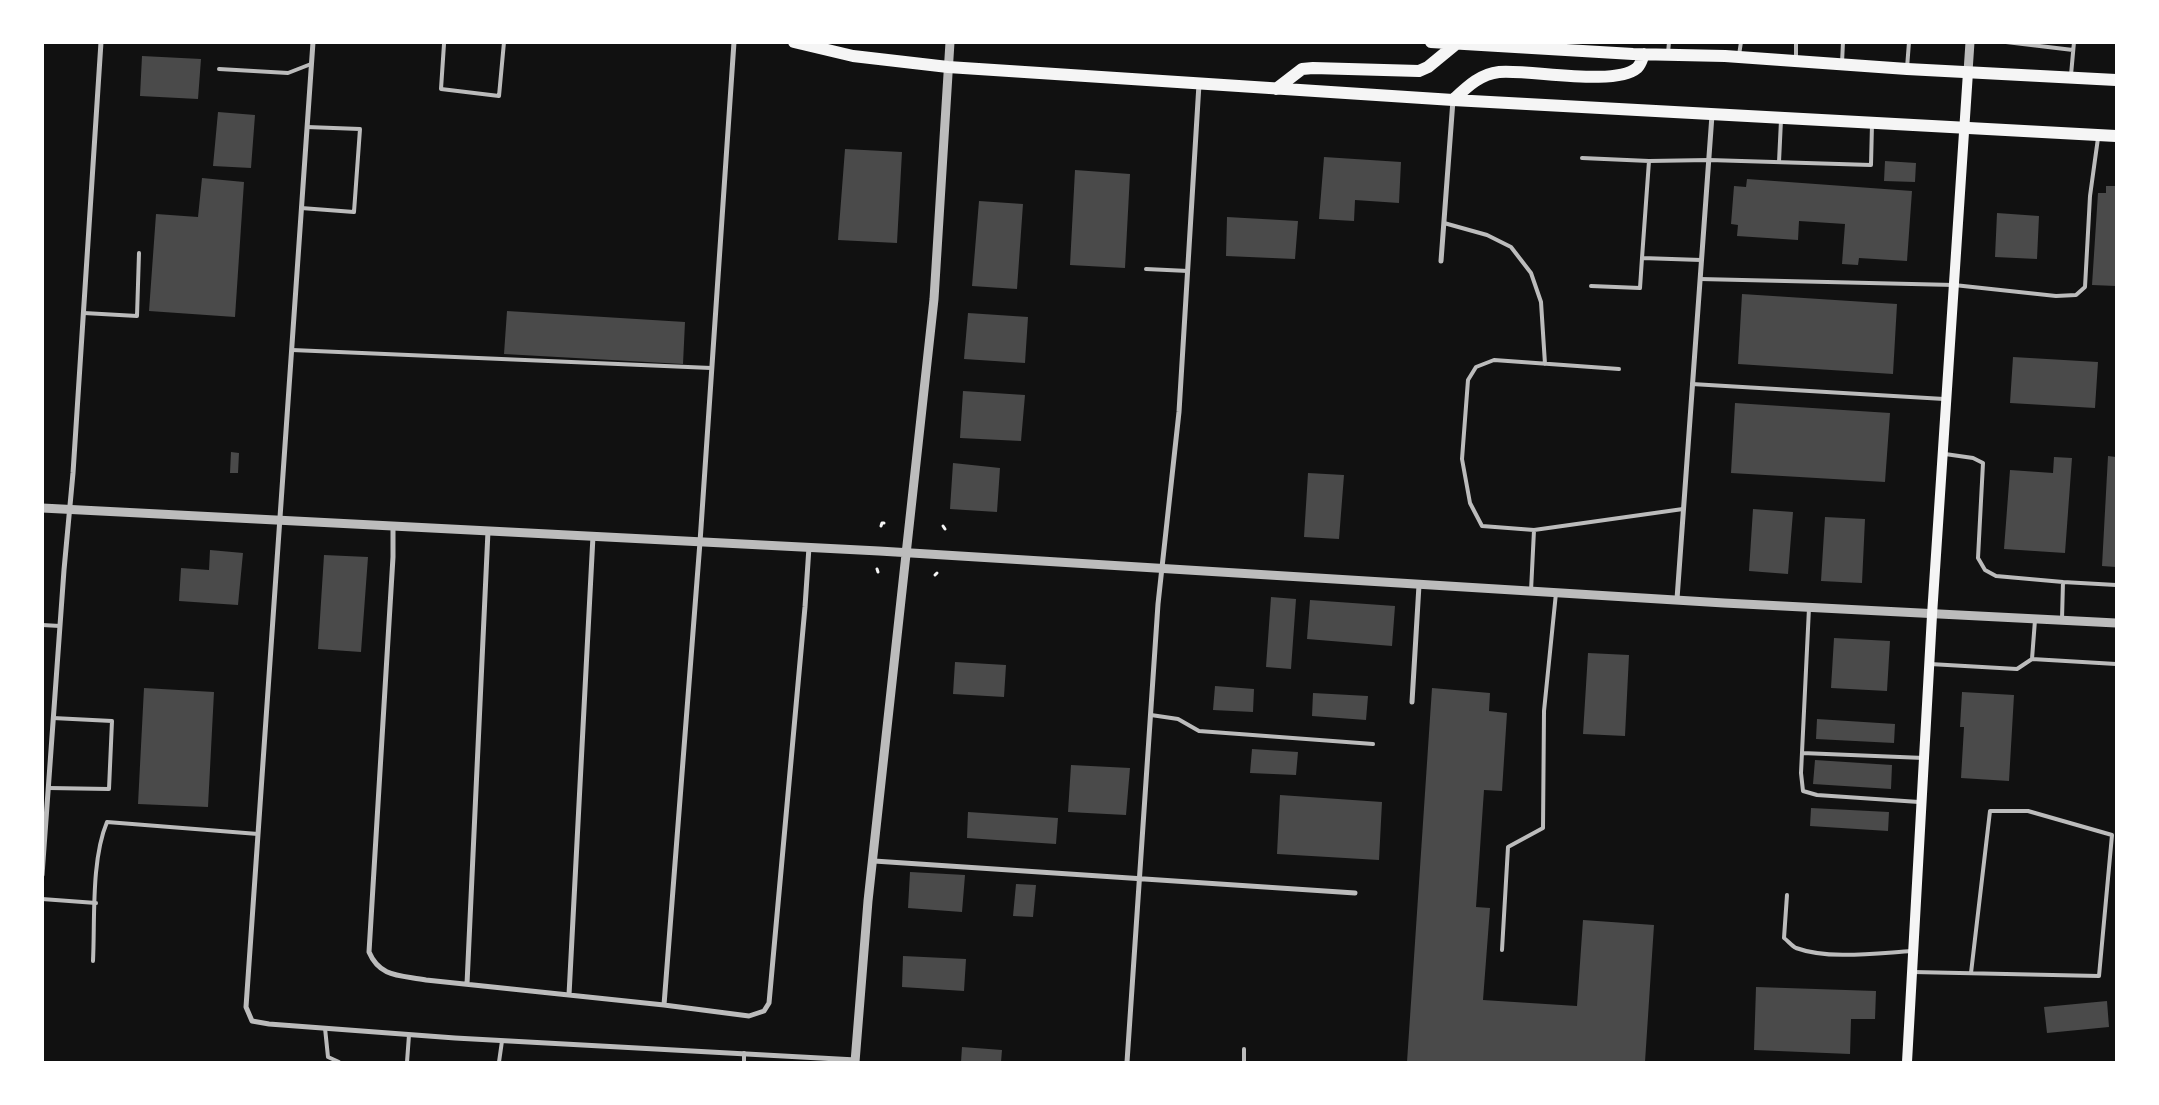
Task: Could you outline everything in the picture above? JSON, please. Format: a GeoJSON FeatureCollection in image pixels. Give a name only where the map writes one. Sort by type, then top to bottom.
{"type":"FeatureCollection","features":[{"type":"Feature","properties":{"kind":"main road"},"geometry":{"type":"LineString","coordinates":[[794,42],[853,56],[948,68],[1453,100],[2116,136]]}},
{"type":"Feature","properties":{"kind":"main road"},"geometry":{"type":"LineString","coordinates":[[1431,42],[1644,54],[1668,49],[1796,62],[2116,80]]}},
{"type":"Feature","properties":{"kind":"main road"},"geometry":{"type":"LineString","coordinates":[[1276,89],[1302,69],[1419,70],[1428,67],[1456,43]]}},
{"type":"Feature","properties":{"kind":"main road"},"geometry":{"type":"LineString","coordinates":[[1453,100],[1473,82],[1499,72],[1583,77],[1626,74],[1637,68],[1644,54]]}},
{"type":"Feature","properties":{"kind":"main road"},"geometry":{"type":"LineString","coordinates":[[1907,1062],[1932,615],[1968,72]]}},
{"type":"Feature","properties":{"kind":"street"},"geometry":{"type":"LineString","coordinates":[[42,875],[84,313],[101,42]]}},
{"type":"Feature","properties":{"kind":"street"},"geometry":{"type":"LineString","coordinates":[[313,42],[246,1008],[252,1021],[409,1035],[856,1061],[868,901],[874,861],[934,299],[950,42]]}},
{"type":"Feature","properties":{"kind":"street"},"geometry":{"type":"LineString","coordinates":[[664,1005],[700,542],[734,42]]}},
{"type":"Feature","properties":{"kind":"street"},"geometry":{"type":"LineString","coordinates":[[1968,72],[1970,42]]}},
{"type":"Feature","properties":{"kind":"street"},"geometry":{"type":"LineString","coordinates":[[1127,1062],[1161,568],[1177,432],[1199,84]]}},
{"type":"Feature","properties":{"kind":"street"},"geometry":{"type":"LineString","coordinates":[[1441,261],[1453,100]]}},
{"type":"Feature","properties":{"kind":"street"},"geometry":{"type":"LineString","coordinates":[[1677,599],[1712,114]]}},
{"type":"Feature","properties":{"kind":"street"},"geometry":{"type":"LineString","coordinates":[[42,508],[906,553],[1809,608],[2116,623]]}},
{"type":"Feature","properties":{"kind":"street"},"geometry":{"type":"LineString","coordinates":[[393,526],[368,952],[373,962],[388,973],[467,984],[749,1016],[764,1011],[769,1003],[809,548]]}},
{"type":"Feature","properties":{"kind":"street"},"geometry":{"type":"LineString","coordinates":[[467,984],[488,531]]}},
{"type":"Feature","properties":{"kind":"street"},"geometry":{"type":"LineString","coordinates":[[570,995],[592,536]]}},
{"type":"Feature","properties":{"kind":"street"},"geometry":{"type":"LineString","coordinates":[[1412,702],[1420,585]]}},
{"type":"Feature","properties":{"kind":"street"},"geometry":{"type":"LineString","coordinates":[[874,861],[1355,892]]}},
{"type":"Feature","properties":{"kind":"lane"},"geometry":{"type":"LineString","coordinates":[[444,44],[441,90],[499,96],[504,42]]}},
{"type":"Feature","properties":{"kind":"lane"},"geometry":{"type":"LineString","coordinates":[[1738,57],[1740,42]]}},
{"type":"Feature","properties":{"kind":"lane"},"geometry":{"type":"LineString","coordinates":[[1796,42],[1796,62]]}},
{"type":"Feature","properties":{"kind":"lane"},"geometry":{"type":"LineString","coordinates":[[1842,65],[1843,42]]}},
{"type":"Feature","properties":{"kind":"lane"},"geometry":{"type":"LineString","coordinates":[[1907,69],[1909,42]]}},
{"type":"Feature","properties":{"kind":"lane"},"geometry":{"type":"LineString","coordinates":[[2006,42],[2073,50]]}},
{"type":"Feature","properties":{"kind":"lane"},"geometry":{"type":"LineString","coordinates":[[2071,77],[2074,42]]}},
{"type":"Feature","properties":{"kind":"lane"},"geometry":{"type":"LineString","coordinates":[[219,69],[288,73],[311,64]]}},
{"type":"Feature","properties":{"kind":"lane"},"geometry":{"type":"LineString","coordinates":[[1779,162],[1782,118]]}},
{"type":"Feature","properties":{"kind":"lane"},"geometry":{"type":"LineString","coordinates":[[1582,158],[1871,165],[1872,122]]}},
{"type":"Feature","properties":{"kind":"lane"},"geometry":{"type":"LineString","coordinates":[[301,208],[354,212],[360,129],[307,127]]}},
{"type":"Feature","properties":{"kind":"lane"},"geometry":{"type":"LineString","coordinates":[[1700,279],[1954,285],[2056,296],[2076,295],[2085,287],[2090,196],[2098,136]]}},
{"type":"Feature","properties":{"kind":"lane"},"geometry":{"type":"LineString","coordinates":[[1591,286],[1640,288],[1649,161]]}},
{"type":"Feature","properties":{"kind":"lane"},"geometry":{"type":"LineString","coordinates":[[1444,223],[1487,235],[1510,247],[1531,273],[1541,302],[1545,364]]}},
{"type":"Feature","properties":{"kind":"lane"},"geometry":{"type":"LineString","coordinates":[[84,313],[136,316],[139,253]]}},
{"type":"Feature","properties":{"kind":"lane"},"geometry":{"type":"LineString","coordinates":[[1642,258],[1701,260]]}},
{"type":"Feature","properties":{"kind":"lane"},"geometry":{"type":"LineString","coordinates":[[1146,269],[1188,271]]}},
{"type":"Feature","properties":{"kind":"lane"},"geometry":{"type":"LineString","coordinates":[[292,350],[711,368]]}},
{"type":"Feature","properties":{"kind":"lane"},"geometry":{"type":"LineString","coordinates":[[1619,369],[1494,360],[1476,367],[1468,380],[1462,459],[1470,503],[1482,526],[1534,530],[1683,509]]}},
{"type":"Feature","properties":{"kind":"lane"},"geometry":{"type":"LineString","coordinates":[[1692,384],[1946,400]]}},
{"type":"Feature","properties":{"kind":"lane"},"geometry":{"type":"LineString","coordinates":[[1942,454],[1973,458],[1983,463],[1978,558],[1985,570],[1996,576],[2116,585]]}},
{"type":"Feature","properties":{"kind":"lane"},"geometry":{"type":"LineString","coordinates":[[1531,591],[1534,530]]}},
{"type":"Feature","properties":{"kind":"lane"},"geometry":{"type":"LineString","coordinates":[[2062,621],[2063,582]]}},
{"type":"Feature","properties":{"kind":"lane"},"geometry":{"type":"LineString","coordinates":[[1502,950],[1508,847],[1543,828],[1544,712],[1556,593]]}},
{"type":"Feature","properties":{"kind":"lane"},"geometry":{"type":"LineString","coordinates":[[1809,608],[1801,773],[1803,791],[1817,795],[1921,802]]}},
{"type":"Feature","properties":{"kind":"lane"},"geometry":{"type":"LineString","coordinates":[[2032,659],[2035,620]]}},
{"type":"Feature","properties":{"kind":"lane"},"geometry":{"type":"LineString","coordinates":[[42,624],[60,626]]}},
{"type":"Feature","properties":{"kind":"lane"},"geometry":{"type":"LineString","coordinates":[[1929,664],[2017,669],[2032,659],[2116,664]]}},
{"type":"Feature","properties":{"kind":"lane"},"geometry":{"type":"LineString","coordinates":[[1151,715],[1178,719],[1199,731],[1374,744]]}},
{"type":"Feature","properties":{"kind":"lane"},"geometry":{"type":"LineString","coordinates":[[49,788],[109,789],[112,721],[53,718]]}},
{"type":"Feature","properties":{"kind":"lane"},"geometry":{"type":"LineString","coordinates":[[1802,753],[1924,758]]}},
{"type":"Feature","properties":{"kind":"lane"},"geometry":{"type":"LineString","coordinates":[[1911,972],[2099,976],[2112,835],[2028,811],[1990,811],[1971,973]]}},
{"type":"Feature","properties":{"kind":"lane"},"geometry":{"type":"LineString","coordinates":[[93,961],[98,858],[106,822],[258,834]]}},
{"type":"Feature","properties":{"kind":"lane"},"geometry":{"type":"LineString","coordinates":[[1787,895],[1784,938],[1794,948],[1816,952],[1850,954],[1912,951]]}},
{"type":"Feature","properties":{"kind":"lane"},"geometry":{"type":"LineString","coordinates":[[42,899],[96,903]]}},
{"type":"Feature","properties":{"kind":"lane"},"geometry":{"type":"LineString","coordinates":[[325,1028],[328,1057],[339,1062]]}},
{"type":"Feature","properties":{"kind":"lane"},"geometry":{"type":"LineString","coordinates":[[407,1062],[409,1035]]}},
{"type":"Feature","properties":{"kind":"lane"},"geometry":{"type":"LineString","coordinates":[[499,1062],[502,1041]]}},
{"type":"Feature","properties":{"kind":"lane"},"geometry":{"type":"LineString","coordinates":[[1244,1049],[1244,1062]]}},
{"type":"Feature","properties":{"kind":"lane"},"geometry":{"type":"LineString","coordinates":[[744,1053],[744,1062]]}},
{"type":"Feature","properties":{"kind":"building"},"geometry":{"type":"Polygon","coordinates":[[[142,56],[201,59],[198,99],[140,96],[142,56]]]}},
{"type":"Feature","properties":{"kind":"building"},"geometry":{"type":"Polygon","coordinates":[[[218,112],[255,115],[251,168],[213,166],[218,112]]]}},
{"type":"Feature","properties":{"kind":"building"},"geometry":{"type":"Polygon","coordinates":[[[845,149],[902,152],[897,243],[838,240],[845,149]]]}},
{"type":"Feature","properties":{"kind":"building"},"geometry":{"type":"Polygon","coordinates":[[[1324,157],[1401,162],[1399,203],[1355,200],[1354,221],[1319,219],[1324,157]]]}},
{"type":"Feature","properties":{"kind":"building"},"geometry":{"type":"Polygon","coordinates":[[[1885,161],[1916,163],[1915,182],[1884,181],[1885,161]]]}},
{"type":"Feature","properties":{"kind":"building"},"geometry":{"type":"Polygon","coordinates":[[[1075,170],[1130,174],[1125,268],[1070,265],[1075,170]]]}},
{"type":"Feature","properties":{"kind":"building"},"geometry":{"type":"Polygon","coordinates":[[[202,178],[244,182],[235,317],[149,311],[156,214],[198,217],[202,178]]]}},
{"type":"Feature","properties":{"kind":"building"},"geometry":{"type":"Polygon","coordinates":[[[1747,179],[1912,191],[1907,261],[1859,258],[1858,265],[1842,264],[1845,224],[1799,221],[1798,240],[1737,236],[1738,225],[1731,224],[1734,186],[1746,187],[1747,179]]]}},
{"type":"Feature","properties":{"kind":"building"},"geometry":{"type":"Polygon","coordinates":[[[2106,186],[2116,186],[2116,286],[2092,285],[2098,193],[2106,193],[2106,186]]]}},
{"type":"Feature","properties":{"kind":"building"},"geometry":{"type":"Polygon","coordinates":[[[979,201],[1023,204],[1017,289],[972,286],[979,201]]]}},
{"type":"Feature","properties":{"kind":"building"},"geometry":{"type":"Polygon","coordinates":[[[1997,213],[2039,216],[2037,259],[1995,257],[1997,213]]]}},
{"type":"Feature","properties":{"kind":"building"},"geometry":{"type":"Polygon","coordinates":[[[1227,217],[1298,221],[1295,259],[1226,256],[1227,217]]]}},
{"type":"Feature","properties":{"kind":"building"},"geometry":{"type":"Polygon","coordinates":[[[1742,294],[1897,304],[1893,374],[1738,364],[1742,294]]]}},
{"type":"Feature","properties":{"kind":"building"},"geometry":{"type":"Polygon","coordinates":[[[507,311],[685,322],[683,364],[504,354],[507,311]]]}},
{"type":"Feature","properties":{"kind":"building"},"geometry":{"type":"Polygon","coordinates":[[[968,313],[1028,317],[1025,363],[964,359],[968,313]]]}},
{"type":"Feature","properties":{"kind":"building"},"geometry":{"type":"Polygon","coordinates":[[[2013,357],[2098,362],[2095,408],[2010,403],[2013,357]]]}},
{"type":"Feature","properties":{"kind":"building"},"geometry":{"type":"Polygon","coordinates":[[[963,391],[1025,395],[1021,441],[960,438],[963,391]]]}},
{"type":"Feature","properties":{"kind":"building"},"geometry":{"type":"Polygon","coordinates":[[[1735,403],[1890,413],[1885,482],[1731,473],[1735,403]]]}},
{"type":"Feature","properties":{"kind":"building"},"geometry":{"type":"Polygon","coordinates":[[[231,452],[239,453],[238,473],[230,473],[231,452]]]}},
{"type":"Feature","properties":{"kind":"building"},"geometry":{"type":"Polygon","coordinates":[[[2108,456],[2116,457],[2116,567],[2102,566],[2108,456]]]}},
{"type":"Feature","properties":{"kind":"building"},"geometry":{"type":"Polygon","coordinates":[[[2054,457],[2072,458],[2065,553],[2004,549],[2010,470],[2053,473],[2054,457]]]}},
{"type":"Feature","properties":{"kind":"building"},"geometry":{"type":"Polygon","coordinates":[[[953,463],[1000,468],[997,512],[950,509],[953,463]]]}},
{"type":"Feature","properties":{"kind":"building"},"geometry":{"type":"Polygon","coordinates":[[[1308,473],[1344,475],[1339,539],[1304,537],[1308,473]]]}},
{"type":"Feature","properties":{"kind":"building"},"geometry":{"type":"Polygon","coordinates":[[[1753,509],[1793,512],[1788,574],[1749,571],[1753,509]]]}},
{"type":"Feature","properties":{"kind":"building"},"geometry":{"type":"Polygon","coordinates":[[[1825,517],[1865,519],[1862,583],[1821,581],[1825,517]]]}},
{"type":"Feature","properties":{"kind":"building"},"geometry":{"type":"Polygon","coordinates":[[[210,550],[243,553],[238,605],[179,601],[181,568],[209,570],[210,550]]]}},
{"type":"Feature","properties":{"kind":"building"},"geometry":{"type":"Polygon","coordinates":[[[324,555],[368,557],[361,652],[318,649],[324,555]]]}},
{"type":"Feature","properties":{"kind":"building"},"geometry":{"type":"Polygon","coordinates":[[[1271,597],[1296,599],[1291,669],[1266,667],[1271,597]]]}},
{"type":"Feature","properties":{"kind":"building"},"geometry":{"type":"Polygon","coordinates":[[[1310,600],[1395,606],[1392,646],[1307,639],[1310,600]]]}},
{"type":"Feature","properties":{"kind":"building"},"geometry":{"type":"Polygon","coordinates":[[[1834,638],[1890,641],[1887,691],[1831,688],[1834,638]]]}},
{"type":"Feature","properties":{"kind":"building"},"geometry":{"type":"Polygon","coordinates":[[[1588,653],[1629,655],[1625,736],[1583,734],[1588,653]]]}},
{"type":"Feature","properties":{"kind":"building"},"geometry":{"type":"Polygon","coordinates":[[[955,662],[1006,665],[1004,697],[953,694],[955,662]]]}},
{"type":"Feature","properties":{"kind":"building"},"geometry":{"type":"Polygon","coordinates":[[[1215,686],[1254,689],[1253,712],[1213,710],[1215,686]]]}},
{"type":"Feature","properties":{"kind":"building"},"geometry":{"type":"Polygon","coordinates":[[[144,688],[214,692],[208,807],[138,804],[144,688]]]}},
{"type":"Feature","properties":{"kind":"building"},"geometry":{"type":"Polygon","coordinates":[[[1432,688],[1490,693],[1489,711],[1507,713],[1502,791],[1484,790],[1476,907],[1490,908],[1483,1000],[1577,1006],[1583,920],[1654,925],[1645,1062],[1407,1062],[1432,688]]]}},
{"type":"Feature","properties":{"kind":"building"},"geometry":{"type":"Polygon","coordinates":[[[1962,692],[2014,695],[2009,781],[1961,778],[1964,727],[1960,727],[1962,692]]]}},
{"type":"Feature","properties":{"kind":"building"},"geometry":{"type":"Polygon","coordinates":[[[1313,693],[1368,696],[1366,720],[1312,716],[1313,693]]]}},
{"type":"Feature","properties":{"kind":"building"},"geometry":{"type":"Polygon","coordinates":[[[1817,719],[1895,724],[1894,743],[1816,739],[1817,719]]]}},
{"type":"Feature","properties":{"kind":"building"},"geometry":{"type":"Polygon","coordinates":[[[1252,749],[1298,752],[1296,775],[1250,773],[1252,749]]]}},
{"type":"Feature","properties":{"kind":"building"},"geometry":{"type":"Polygon","coordinates":[[[1815,760],[1892,765],[1891,789],[1813,784],[1815,760]]]}},
{"type":"Feature","properties":{"kind":"building"},"geometry":{"type":"Polygon","coordinates":[[[1071,765],[1130,768],[1126,815],[1068,812],[1071,765]]]}},
{"type":"Feature","properties":{"kind":"building"},"geometry":{"type":"Polygon","coordinates":[[[1280,795],[1382,802],[1379,860],[1277,854],[1280,795]]]}},
{"type":"Feature","properties":{"kind":"building"},"geometry":{"type":"Polygon","coordinates":[[[1811,808],[1889,812],[1888,831],[1810,826],[1811,808]]]}},
{"type":"Feature","properties":{"kind":"building"},"geometry":{"type":"Polygon","coordinates":[[[968,812],[1058,818],[1056,844],[967,838],[968,812]]]}},
{"type":"Feature","properties":{"kind":"building"},"geometry":{"type":"Polygon","coordinates":[[[910,872],[965,875],[962,912],[908,908],[910,872]]]}},
{"type":"Feature","properties":{"kind":"building"},"geometry":{"type":"Polygon","coordinates":[[[1016,884],[1036,885],[1033,917],[1013,916],[1016,884]]]}},
{"type":"Feature","properties":{"kind":"building"},"geometry":{"type":"Polygon","coordinates":[[[903,956],[966,959],[964,991],[902,987],[903,956]]]}},
{"type":"Feature","properties":{"kind":"building"},"geometry":{"type":"Polygon","coordinates":[[[1756,987],[1876,991],[1875,1019],[1851,1019],[1850,1054],[1754,1050],[1756,987]]]}},
{"type":"Feature","properties":{"kind":"building"},"geometry":{"type":"Polygon","coordinates":[[[2107,1001],[2109,1027],[2047,1033],[2044,1007],[2107,1001]]]}},
{"type":"Feature","properties":{"kind":"building"},"geometry":{"type":"Polygon","coordinates":[[[962,1047],[1002,1050],[1001,1062],[961,1062],[962,1047]]]}}]}
